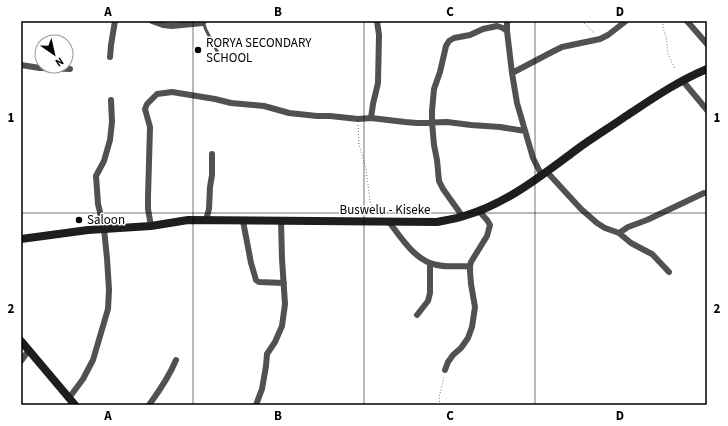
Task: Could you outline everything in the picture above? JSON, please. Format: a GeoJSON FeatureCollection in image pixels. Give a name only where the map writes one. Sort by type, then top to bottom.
{"type":"FeatureCollection","features":[{"type":"Feature","properties":{"kind":"main road","name":"Buswelu - Kiseke"},"geometry":{"type":"LineString","coordinates":[[21,239],[103,229],[151,226],[188,220],[437,222],[464,217],[500,202],[544,174],[657,95],[682,80],[707,69]]}},
{"type":"Feature","properties":{"kind":"main road"},"geometry":{"type":"LineString","coordinates":[[21,341],[76,405]]}},
{"type":"Feature","properties":{"kind":"street"},"geometry":{"type":"LineString","coordinates":[[110,57],[115,21]]}},
{"type":"Feature","properties":{"kind":"street"},"geometry":{"type":"LineString","coordinates":[[152,21],[163,25],[172,26],[203,22]]}},
{"type":"Feature","properties":{"kind":"street"},"geometry":{"type":"LineString","coordinates":[[372,118],[373,104],[378,83],[379,48],[377,21]]}},
{"type":"Feature","properties":{"kind":"street"},"geometry":{"type":"LineString","coordinates":[[507,21],[512,73],[517,103],[533,158],[544,174],[597,223],[605,228],[619,233],[631,243],[652,254],[668,272]]}},
{"type":"Feature","properties":{"kind":"street"},"geometry":{"type":"LineString","coordinates":[[512,73],[562,48],[600,39],[608,35],[626,21]]}},
{"type":"Feature","properties":{"kind":"street"},"geometry":{"type":"LineString","coordinates":[[687,21],[707,44]]}},
{"type":"Feature","properties":{"kind":"street"},"geometry":{"type":"LineString","coordinates":[[464,217],[443,189],[439,181],[432,122],[434,89],[440,72],[446,46],[449,41],[454,38],[470,35],[483,29],[497,26],[507,31]]}},
{"type":"Feature","properties":{"kind":"street"},"geometry":{"type":"LineString","coordinates":[[21,65],[34,67]]}},
{"type":"Feature","properties":{"kind":"street"},"geometry":{"type":"LineString","coordinates":[[682,80],[707,110]]}},
{"type":"Feature","properties":{"kind":"street"},"geometry":{"type":"LineString","coordinates":[[151,226],[148,209],[150,127],[145,109],[147,104],[157,94],[172,92],[231,103],[264,106],[301,115],[358,119],[372,118],[405,122],[447,122],[471,126],[500,127],[525,131]]}},
{"type":"Feature","properties":{"kind":"street"},"geometry":{"type":"LineString","coordinates":[[69,398],[83,379],[93,360],[108,309],[109,290],[107,258],[98,204],[96,176],[104,161],[110,140],[112,122],[111,100]]}},
{"type":"Feature","properties":{"kind":"street"},"geometry":{"type":"LineString","coordinates":[[206,220],[209,209],[212,154]]}},
{"type":"Feature","properties":{"kind":"street"},"geometry":{"type":"LineString","coordinates":[[619,233],[628,227],[647,220],[704,193]]}},
{"type":"Feature","properties":{"kind":"street"},"geometry":{"type":"LineString","coordinates":[[445,370],[453,355],[461,348],[468,338],[472,327],[475,306],[470,284],[470,266],[487,236],[490,225],[479,211]]}},
{"type":"Feature","properties":{"kind":"street"},"geometry":{"type":"LineString","coordinates":[[243,221],[251,263],[256,280],[259,282],[284,283]]}},
{"type":"Feature","properties":{"kind":"street"},"geometry":{"type":"LineString","coordinates":[[256,405],[262,389],[267,354],[275,342],[282,326],[286,304],[282,259],[281,221]]}},
{"type":"Feature","properties":{"kind":"street"},"geometry":{"type":"LineString","coordinates":[[389,222],[415,253],[430,264],[470,266]]}},
{"type":"Feature","properties":{"kind":"street"},"geometry":{"type":"LineString","coordinates":[[417,316],[428,301],[430,293],[430,264]]}},
{"type":"Feature","properties":{"kind":"street"},"geometry":{"type":"LineString","coordinates":[[21,360],[29,350]]}},
{"type":"Feature","properties":{"kind":"street"},"geometry":{"type":"LineString","coordinates":[[149,405],[164,385],[176,360]]}},
{"type":"Feature","properties":{"kind":"lane"},"geometry":{"type":"LineString","coordinates":[[203,22],[218,53]]}},
{"type":"Feature","properties":{"kind":"path"},"geometry":{"type":"LineString","coordinates":[[582,21],[600,39]]}},
{"type":"Feature","properties":{"kind":"path"},"geometry":{"type":"LineString","coordinates":[[663,21],[662,28],[666,36],[668,54],[674,69]]}},
{"type":"Feature","properties":{"kind":"path"},"geometry":{"type":"LineString","coordinates":[[358,119],[358,144],[366,169],[370,201],[377,222]]}},
{"type":"Feature","properties":{"kind":"path"},"geometry":{"type":"LineString","coordinates":[[440,405],[438,398],[442,387],[445,370]]}},
{"type":"Feature","properties":{"kind":"place","name":"RORYA SECONDARY SCHOOL"},"geometry":{"type":"Point","coordinates":[198,50]}},
{"type":"Feature","properties":{"kind":"place","name":"Saloon"},"geometry":{"type":"Point","coordinates":[79,220]}}]}
